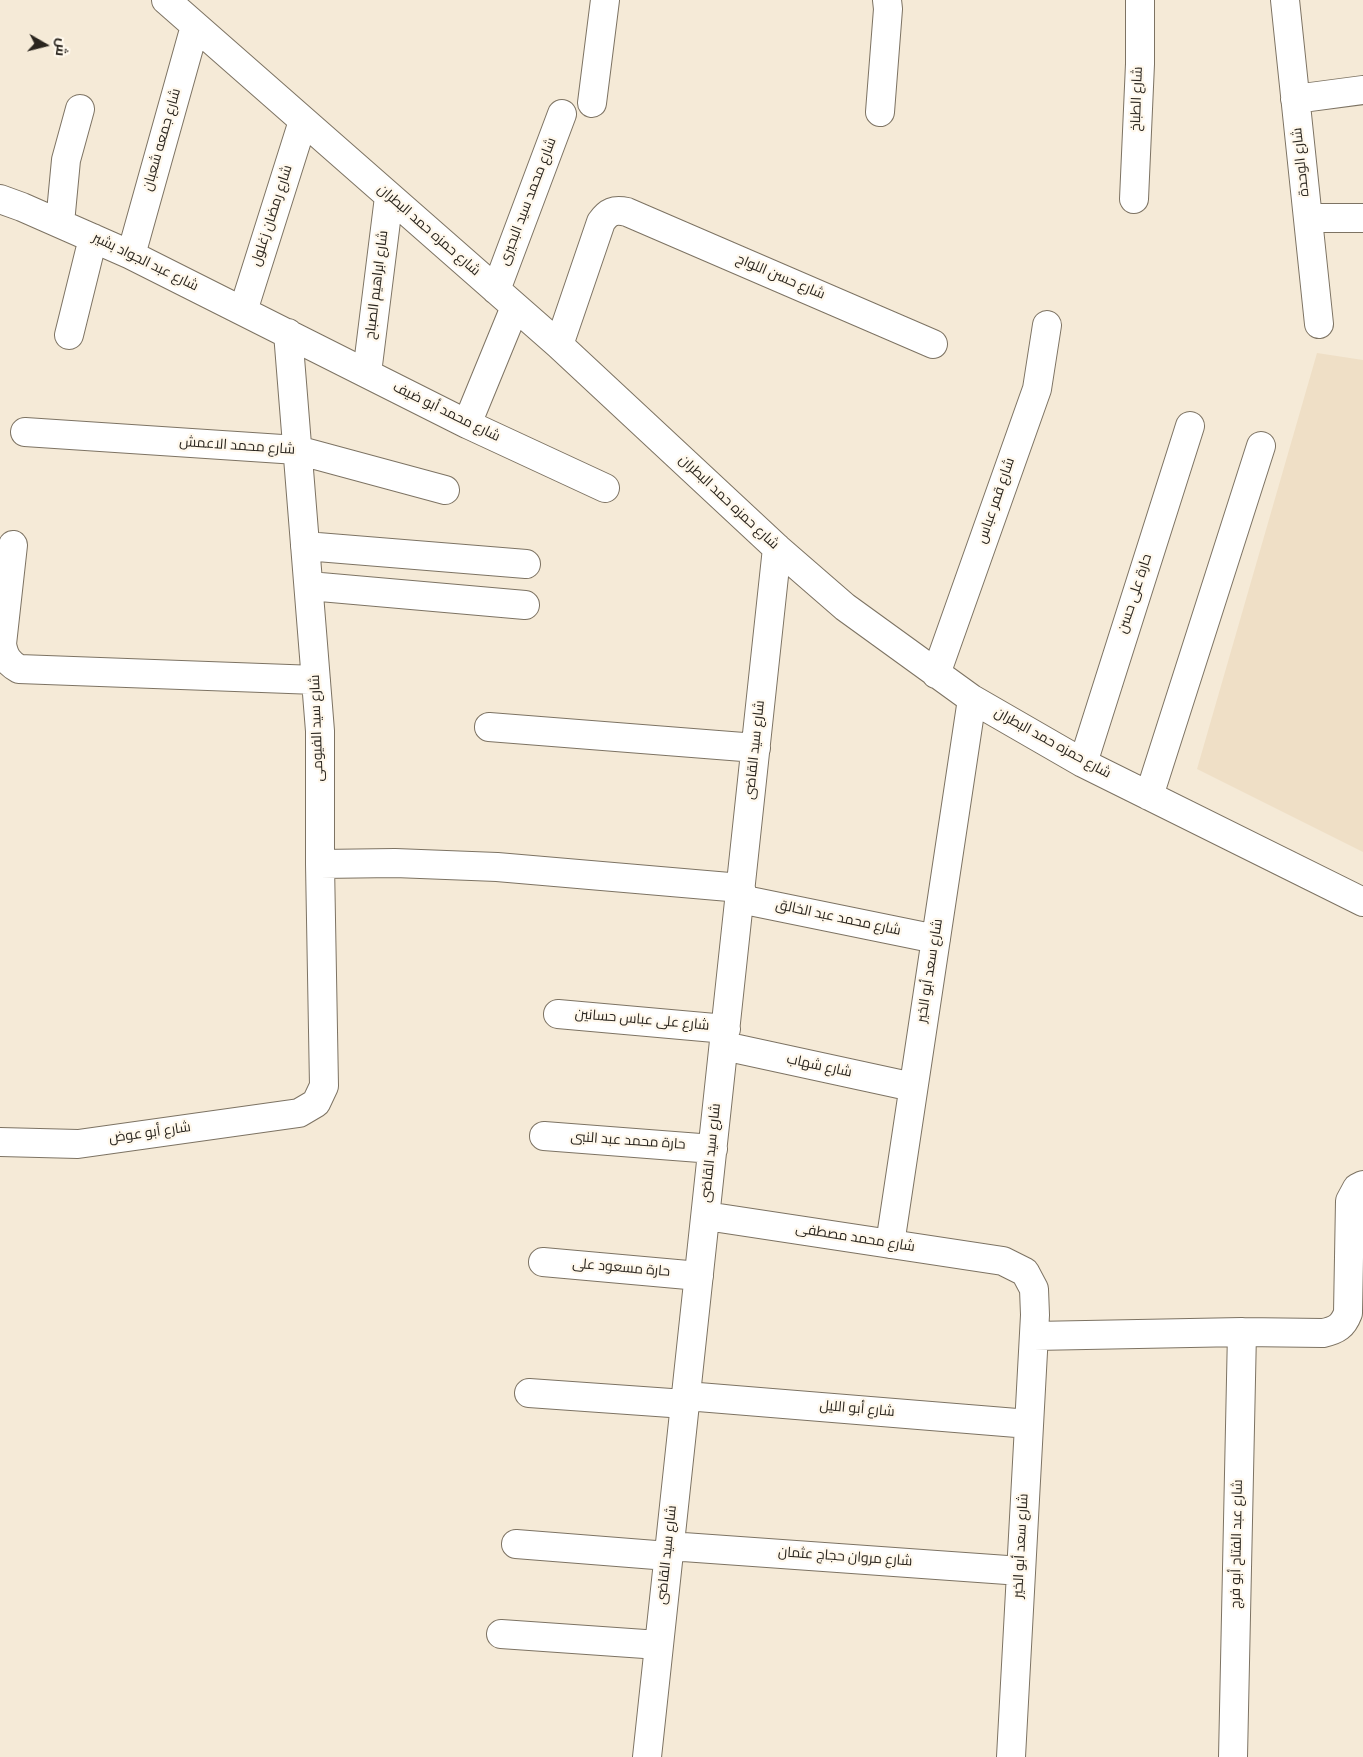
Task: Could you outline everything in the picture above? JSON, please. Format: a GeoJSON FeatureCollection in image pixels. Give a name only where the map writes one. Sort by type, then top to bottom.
{"type":"FeatureCollection","features":[{"type":"Feature","properties":{"kind":"street","name":"شارع حمزه حمد البطران"},"geometry":{"type":"LineString","coordinates":[[166,0],[559,345],[777,548],[845,607],[972,699],[1083,763],[1363,902]]}},
{"type":"Feature","properties":{"kind":"street"},"geometry":{"type":"LineString","coordinates":[[592,103],[605,0]]}},
{"type":"Feature","properties":{"kind":"street"},"geometry":{"type":"LineString","coordinates":[[880,112],[888,9],[887,0]]}},
{"type":"Feature","properties":{"kind":"street","name":"شارع الطباخ"},"geometry":{"type":"LineString","coordinates":[[1134,199],[1140,64],[1140,0]]}},
{"type":"Feature","properties":{"kind":"street","name":"شارع الوحدة"},"geometry":{"type":"LineString","coordinates":[[1284,0],[1319,324]]}},
{"type":"Feature","properties":{"kind":"street","name":"شارع جمعه شعبان"},"geometry":{"type":"LineString","coordinates":[[131,255],[195,26]]}},
{"type":"Feature","properties":{"kind":"street"},"geometry":{"type":"LineString","coordinates":[[1295,99],[1363,90]]}},
{"type":"Feature","properties":{"kind":"street"},"geometry":{"type":"LineString","coordinates":[[60,224],[66,160],[80,109]]}},
{"type":"Feature","properties":{"kind":"street","name":"شارع محمد سيد البحيرى"},"geometry":{"type":"LineString","coordinates":[[467,424],[562,114]]}},
{"type":"Feature","properties":{"kind":"street","name":"شارع رمضان زغلول"},"geometry":{"type":"LineString","coordinates":[[243,311],[303,121]]}},
{"type":"Feature","properties":{"kind":"street","name":"شارع ابراهيم الصباح"},"geometry":{"type":"LineString","coordinates":[[367,373],[389,197]]}},
{"type":"Feature","properties":{"kind":"street","name":"شارع عبد الجواد بشير"},"geometry":{"type":"LineString","coordinates":[[0,199],[131,255],[288,333]]}},
{"type":"Feature","properties":{"kind":"street","name":"شارع حسن اللواح"},"geometry":{"type":"LineString","coordinates":[[559,345],[601,222],[607,214],[616,210],[627,212],[933,344]]}},
{"type":"Feature","properties":{"kind":"street"},"geometry":{"type":"LineString","coordinates":[[1308,218],[1363,218]]}},
{"type":"Feature","properties":{"kind":"street"},"geometry":{"type":"LineString","coordinates":[[69,335],[93,238]]}},
{"type":"Feature","properties":{"kind":"street","name":"شارع قمر عباس"},"geometry":{"type":"LineString","coordinates":[[936,674],[1036,389],[1046,325]]}},
{"type":"Feature","properties":{"kind":"street","name":"شارع محمد أبو ضيف"},"geometry":{"type":"LineString","coordinates":[[288,333],[467,424],[605,488]]}},
{"type":"Feature","properties":{"kind":"street","name":"شارع سيد الفيومى"},"geometry":{"type":"LineString","coordinates":[[288,333],[320,732],[324,1086],[316,1103],[299,1113]]}},
{"type":"Feature","properties":{"kind":"street","name":"حارة على حسن"},"geometry":{"type":"LineString","coordinates":[[1083,763],[1190,426]]}},
{"type":"Feature","properties":{"kind":"street","name":"شارع محمد الاعمش"},"geometry":{"type":"LineString","coordinates":[[25,432],[297,450],[445,490]]}},
{"type":"Feature","properties":{"kind":"street"},"geometry":{"type":"LineString","coordinates":[[1149,796],[1261,446]]}},
{"type":"Feature","properties":{"kind":"street"},"geometry":{"type":"LineString","coordinates":[[13,544],[2,644],[4,655],[9,664],[19,669],[316,680]]}},
{"type":"Feature","properties":{"kind":"street"},"geometry":{"type":"LineString","coordinates":[[305,546],[526,564]]}},
{"type":"Feature","properties":{"kind":"street","name":"شارع سيد القاضى"},"geometry":{"type":"LineString","coordinates":[[647,1757],[777,548]]}},
{"type":"Feature","properties":{"kind":"street"},"geometry":{"type":"LineString","coordinates":[[309,586],[525,605]]}},
{"type":"Feature","properties":{"kind":"street","name":"شارع سعد أبو الخير"},"geometry":{"type":"LineString","coordinates":[[890,1244],[972,699]]}},
{"type":"Feature","properties":{"kind":"street"},"geometry":{"type":"LineString","coordinates":[[489,727],[756,748]]}},
{"type":"Feature","properties":{"kind":"street","name":"شارع محمد عبد الخالق"},"geometry":{"type":"LineString","coordinates":[[320,864],[497,867],[741,893],[936,940]]}},
{"type":"Feature","properties":{"kind":"street","name":"شارع على عباس حسانين"},"geometry":{"type":"LineString","coordinates":[[558,1014],[725,1038]]}},
{"type":"Feature","properties":{"kind":"street","name":"شارع شهاب"},"geometry":{"type":"LineString","coordinates":[[725,1038],[913,1087]]}},
{"type":"Feature","properties":{"kind":"street","name":"شارع أبو عوض"},"geometry":{"type":"LineString","coordinates":[[0,1142],[78,1144],[299,1113]]}},
{"type":"Feature","properties":{"kind":"street","name":"حارة محمد عبد النبى"},"geometry":{"type":"LineString","coordinates":[[544,1136],[713,1149]]}},
{"type":"Feature","properties":{"kind":"street"},"geometry":{"type":"LineString","coordinates":[[1034,1336],[1242,1332],[1323,1333],[1334,1330],[1344,1324],[1348,1312],[1350,1200],[1357,1188],[1363,1185]]}},
{"type":"Feature","properties":{"kind":"street","name":"شارع محمد مصطفى"},"geometry":{"type":"LineString","coordinates":[[706,1216],[1003,1261]]}},
{"type":"Feature","properties":{"kind":"street","name":"شارع سعد أبو الخير"},"geometry":{"type":"LineString","coordinates":[[1003,1261],[1025,1272],[1034,1289],[1034,1336],[1011,1757]]}},
{"type":"Feature","properties":{"kind":"street","name":"حارة مسعود على"},"geometry":{"type":"LineString","coordinates":[[543,1262],[699,1276]]}},
{"type":"Feature","properties":{"kind":"street","name":"شارع عبد الفتاح أبو فرج"},"geometry":{"type":"LineString","coordinates":[[1234,1757],[1242,1332]]}},
{"type":"Feature","properties":{"kind":"street","name":"شارع أبو الليل"},"geometry":{"type":"LineString","coordinates":[[529,1394],[685,1400],[1029,1424]]}},
{"type":"Feature","properties":{"kind":"street","name":"شارع مروان حجاج عثمان"},"geometry":{"type":"LineString","coordinates":[[516,1544],[1021,1571]]}},
{"type":"Feature","properties":{"kind":"street"},"geometry":{"type":"LineString","coordinates":[[501,1634],[659,1644]]}},
{"type":"Feature","properties":{"kind":"shaded area"},"geometry":{"type":"Polygon","coordinates":[[[1317,353],[1363,360],[1363,852],[1197,769],[1317,353]]]}}]}
